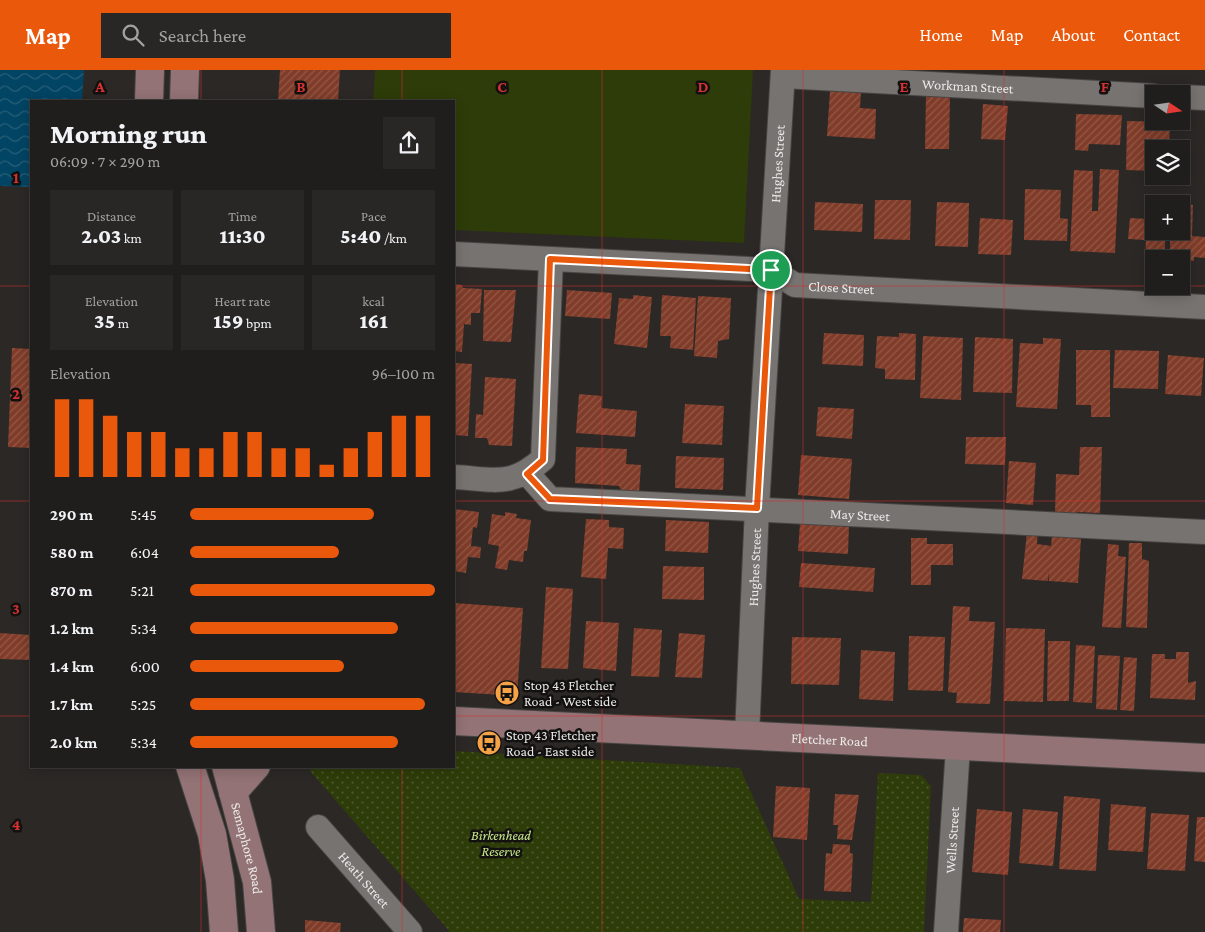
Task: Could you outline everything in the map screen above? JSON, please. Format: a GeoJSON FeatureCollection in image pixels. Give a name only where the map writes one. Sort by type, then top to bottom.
{"type":"FeatureCollection","features":[{"type":"Feature","properties":{"kind":"street"},"geometry":{"type":"LineString","coordinates":[[149,100],[150,70]]}},
{"type":"Feature","properties":{"kind":"street"},"geometry":{"type":"LineString","coordinates":[[184,100],[185,70]]}},
{"type":"Feature","properties":{"kind":"street","name":"Workman Street"},"geometry":{"type":"LineString","coordinates":[[783,73],[1145,95]]}},
{"type":"Feature","properties":{"kind":"street","name":"Hughes Street"},"geometry":{"type":"LineString","coordinates":[[747,735],[757,508],[783,73]]}},
{"type":"Feature","properties":{"kind":"street"},"geometry":{"type":"LineString","coordinates":[[1190,97],[1205,98]]}},
{"type":"Feature","properties":{"kind":"street","name":"Close Street"},"geometry":{"type":"LineString","coordinates":[[455,254],[771,270],[795,285],[1205,307]]}},
{"type":"Feature","properties":{"kind":"street"},"geometry":{"type":"LineString","coordinates":[[455,477],[509,480],[527,474],[543,460],[550,259]]}},
{"type":"Feature","properties":{"kind":"street","name":"May Street"},"geometry":{"type":"LineString","coordinates":[[527,474],[550,499],[1205,532]]}},
{"type":"Feature","properties":{"kind":"street","name":"Fletcher Road"},"geometry":{"type":"LineString","coordinates":[[455,721],[1205,758]]}},
{"type":"Feature","properties":{"kind":"street","name":"Wells Street"},"geometry":{"type":"LineString","coordinates":[[946,932],[958,747]]}},
{"type":"Feature","properties":{"kind":"street"},"geometry":{"type":"LineString","coordinates":[[191,768],[212,834],[220,880],[224,932]]}},
{"type":"Feature","properties":{"kind":"street","name":"Semaphore Road"},"geometry":{"type":"LineString","coordinates":[[227,768],[257,882],[261,932]]}},
{"type":"Feature","properties":{"kind":"street"},"geometry":{"type":"LineString","coordinates":[[233,792],[254,768]]}},
{"type":"Feature","properties":{"kind":"street","name":"Heath Street"},"geometry":{"type":"LineString","coordinates":[[318,827],[410,932]]}},
{"type":"Feature","properties":{"kind":"green space"},"geometry":{"type":"Polygon","coordinates":[[[375,70],[753,70],[744,243],[455,230],[455,100],[373,100],[375,70]]]}},
{"type":"Feature","properties":{"kind":"green space","name":"Birkenhead Reserve"},"geometry":{"type":"Polygon","coordinates":[[[455,751],[740,768],[799,899],[871,902],[878,773],[921,775],[931,786],[924,932],[450,932],[310,771],[312,768],[455,768],[455,751]]]}},
{"type":"Feature","properties":{"kind":"water"},"geometry":{"type":"Polygon","coordinates":[[[0,70],[84,70],[82,100],[30,100],[30,187],[0,186],[0,70]]]}},
{"type":"Feature","properties":{"kind":"building"},"geometry":{"type":"Polygon","coordinates":[[[280,70],[340,70],[338,100],[278,100],[280,70]]]}},
{"type":"Feature","properties":{"kind":"building"},"geometry":{"type":"Polygon","coordinates":[[[830,91],[861,92],[860,108],[876,109],[875,139],[827,136],[830,91]]]}},
{"type":"Feature","properties":{"kind":"building"},"geometry":{"type":"Polygon","coordinates":[[[926,94],[950,95],[949,149],[925,149],[926,94]]]}},
{"type":"Feature","properties":{"kind":"building"},"geometry":{"type":"Polygon","coordinates":[[[983,104],[1008,106],[1005,140],[981,139],[983,104]]]}},
{"type":"Feature","properties":{"kind":"building"},"geometry":{"type":"Polygon","coordinates":[[[1076,114],[1122,115],[1120,145],[1089,144],[1088,151],[1075,150],[1076,114]]]}},
{"type":"Feature","properties":{"kind":"building"},"geometry":{"type":"Polygon","coordinates":[[[1127,121],[1145,121],[1145,130],[1170,130],[1169,140],[1145,140],[1145,171],[1126,170],[1127,121]]]}},
{"type":"Feature","properties":{"kind":"building"},"geometry":{"type":"Polygon","coordinates":[[[1100,169],[1119,170],[1115,253],[1070,251],[1074,170],[1093,171],[1092,211],[1098,211],[1100,169]]]}},
{"type":"Feature","properties":{"kind":"building"},"geometry":{"type":"Polygon","coordinates":[[[1025,189],[1061,190],[1060,218],[1068,219],[1067,241],[1024,240],[1025,189]]]}},
{"type":"Feature","properties":{"kind":"building"},"geometry":{"type":"Polygon","coordinates":[[[875,200],[911,200],[910,240],[874,239],[875,200]]]}},
{"type":"Feature","properties":{"kind":"building"},"geometry":{"type":"Polygon","coordinates":[[[815,202],[863,204],[862,232],[814,230],[815,202]]]}},
{"type":"Feature","properties":{"kind":"building"},"geometry":{"type":"Polygon","coordinates":[[[937,202],[969,203],[968,247],[935,246],[937,202]]]}},
{"type":"Feature","properties":{"kind":"building"},"geometry":{"type":"Polygon","coordinates":[[[1190,205],[1193,205],[1192,236],[1205,237],[1205,258],[1194,257],[1194,261],[1190,261],[1190,250],[1170,250],[1170,240],[1190,240],[1190,205]]]}},
{"type":"Feature","properties":{"kind":"building"},"geometry":{"type":"Polygon","coordinates":[[[980,218],[1013,220],[1011,255],[978,254],[980,218]]]}},
{"type":"Feature","properties":{"kind":"building"},"geometry":{"type":"Polygon","coordinates":[[[1130,218],[1145,219],[1145,240],[1128,239],[1130,218]]]}},
{"type":"Feature","properties":{"kind":"building"},"geometry":{"type":"Polygon","coordinates":[[[1146,240],[1165,240],[1165,250],[1145,250],[1146,240]]]}},
{"type":"Feature","properties":{"kind":"building"},"geometry":{"type":"Polygon","coordinates":[[[455,284],[462,285],[463,288],[482,289],[480,313],[471,313],[471,325],[464,324],[462,352],[455,351],[455,284]]]}},
{"type":"Feature","properties":{"kind":"building"},"geometry":{"type":"Polygon","coordinates":[[[484,290],[516,290],[511,342],[483,341],[484,290]]]}},
{"type":"Feature","properties":{"kind":"building"},"geometry":{"type":"Polygon","coordinates":[[[567,290],[612,293],[610,319],[565,316],[567,290]]]}},
{"type":"Feature","properties":{"kind":"building"},"geometry":{"type":"Polygon","coordinates":[[[633,295],[652,297],[647,348],[614,344],[619,298],[633,299],[633,295]]]}},
{"type":"Feature","properties":{"kind":"building"},"geometry":{"type":"Polygon","coordinates":[[[662,295],[696,298],[693,350],[670,348],[671,336],[660,336],[662,295]]]}},
{"type":"Feature","properties":{"kind":"building"},"geometry":{"type":"Polygon","coordinates":[[[698,296],[731,298],[729,339],[718,341],[717,358],[694,356],[698,296]]]}},
{"type":"Feature","properties":{"kind":"building"},"geometry":{"type":"Polygon","coordinates":[[[824,333],[864,335],[863,366],[822,364],[824,333]]]}},
{"type":"Feature","properties":{"kind":"building"},"geometry":{"type":"Polygon","coordinates":[[[899,333],[916,334],[915,380],[885,379],[885,369],[875,368],[877,336],[899,337],[899,333]]]}},
{"type":"Feature","properties":{"kind":"building"},"geometry":{"type":"Polygon","coordinates":[[[923,336],[963,338],[961,400],[920,398],[923,336]]]}},
{"type":"Feature","properties":{"kind":"building"},"geometry":{"type":"Polygon","coordinates":[[[975,337],[1013,339],[1012,393],[973,392],[975,337]]]}},
{"type":"Feature","properties":{"kind":"building"},"geometry":{"type":"Polygon","coordinates":[[[1043,338],[1061,339],[1057,409],[1016,407],[1020,343],[1043,344],[1043,338]]]}},
{"type":"Feature","properties":{"kind":"building"},"geometry":{"type":"Polygon","coordinates":[[[12,348],[30,349],[30,448],[8,447],[12,348]]]}},
{"type":"Feature","properties":{"kind":"building"},"geometry":{"type":"Polygon","coordinates":[[[1076,350],[1110,350],[1110,417],[1091,417],[1091,405],[1076,405],[1076,350]]]}},
{"type":"Feature","properties":{"kind":"building"},"geometry":{"type":"Polygon","coordinates":[[[1115,350],[1159,351],[1158,389],[1113,388],[1115,350]]]}},
{"type":"Feature","properties":{"kind":"building"},"geometry":{"type":"Polygon","coordinates":[[[1168,355],[1204,358],[1201,396],[1165,394],[1168,355]]]}},
{"type":"Feature","properties":{"kind":"building"},"geometry":{"type":"Polygon","coordinates":[[[455,363],[472,364],[468,436],[455,435],[455,363]]]}},
{"type":"Feature","properties":{"kind":"building"},"geometry":{"type":"Polygon","coordinates":[[[485,377],[516,379],[512,446],[489,445],[487,438],[475,438],[476,414],[483,415],[485,377]]]}},
{"type":"Feature","properties":{"kind":"building"},"geometry":{"type":"Polygon","coordinates":[[[579,394],[602,396],[601,408],[637,411],[635,437],[576,433],[579,394]]]}},
{"type":"Feature","properties":{"kind":"building"},"geometry":{"type":"Polygon","coordinates":[[[685,404],[724,406],[722,445],[682,443],[685,404]]]}},
{"type":"Feature","properties":{"kind":"building"},"geometry":{"type":"Polygon","coordinates":[[[818,407],[854,409],[852,439],[816,436],[818,407]]]}},
{"type":"Feature","properties":{"kind":"building"},"geometry":{"type":"Polygon","coordinates":[[[966,437],[1006,437],[1005,465],[965,464],[966,437]]]}},
{"type":"Feature","properties":{"kind":"building"},"geometry":{"type":"Polygon","coordinates":[[[576,447],[627,449],[626,464],[641,465],[639,493],[622,492],[619,486],[575,483],[576,447]]]}},
{"type":"Feature","properties":{"kind":"building"},"geometry":{"type":"Polygon","coordinates":[[[1080,447],[1102,447],[1100,513],[1077,512],[1077,515],[1055,515],[1056,474],[1079,475],[1080,447]]]}},
{"type":"Feature","properties":{"kind":"building"},"geometry":{"type":"Polygon","coordinates":[[[801,455],[852,459],[849,499],[798,495],[801,455]]]}},
{"type":"Feature","properties":{"kind":"building"},"geometry":{"type":"Polygon","coordinates":[[[676,456],[724,458],[723,490],[675,488],[676,456]]]}},
{"type":"Feature","properties":{"kind":"building"},"geometry":{"type":"Polygon","coordinates":[[[1009,461],[1036,463],[1033,505],[1006,503],[1009,461]]]}},
{"type":"Feature","properties":{"kind":"building"},"geometry":{"type":"Polygon","coordinates":[[[455,509],[479,512],[477,528],[473,527],[471,546],[481,547],[480,558],[468,557],[466,573],[455,571],[455,509]]]}},
{"type":"Feature","properties":{"kind":"building"},"geometry":{"type":"Polygon","coordinates":[[[505,512],[517,514],[516,518],[531,520],[527,551],[524,551],[523,562],[509,560],[507,570],[495,568],[499,546],[488,544],[492,514],[505,516],[505,512]]]}},
{"type":"Feature","properties":{"kind":"building"},"geometry":{"type":"Polygon","coordinates":[[[586,519],[609,520],[609,527],[624,528],[623,549],[608,548],[606,579],[581,577],[586,519]]]}},
{"type":"Feature","properties":{"kind":"building"},"geometry":{"type":"Polygon","coordinates":[[[666,520],[709,522],[708,553],[665,551],[666,520]]]}},
{"type":"Feature","properties":{"kind":"building"},"geometry":{"type":"Polygon","coordinates":[[[800,523],[849,526],[848,554],[798,551],[800,523]]]}},
{"type":"Feature","properties":{"kind":"building"},"geometry":{"type":"Polygon","coordinates":[[[1038,529],[1037,544],[1051,546],[1052,536],[1081,539],[1078,583],[1049,581],[1049,572],[1048,581],[1022,579],[1027,532],[1038,529]]]}},
{"type":"Feature","properties":{"kind":"building"},"geometry":{"type":"Polygon","coordinates":[[[911,538],[927,538],[927,544],[953,544],[953,565],[931,565],[931,585],[911,585],[911,538]]]}},
{"type":"Feature","properties":{"kind":"building"},"geometry":{"type":"Polygon","coordinates":[[[1129,543],[1142,543],[1142,559],[1149,561],[1147,628],[1126,627],[1129,543]]]}},
{"type":"Feature","properties":{"kind":"building"},"geometry":{"type":"Polygon","coordinates":[[[1108,544],[1119,545],[1118,556],[1126,557],[1121,628],[1102,627],[1108,544]]]}},
{"type":"Feature","properties":{"kind":"building"},"geometry":{"type":"Polygon","coordinates":[[[801,563],[875,568],[873,592],[799,587],[801,563]]]}},
{"type":"Feature","properties":{"kind":"building"},"geometry":{"type":"Polygon","coordinates":[[[663,566],[704,567],[704,600],[662,599],[663,566]]]}},
{"type":"Feature","properties":{"kind":"building"},"geometry":{"type":"Polygon","coordinates":[[[546,587],[573,589],[568,669],[541,668],[546,587]]]}},
{"type":"Feature","properties":{"kind":"building"},"geometry":{"type":"Polygon","coordinates":[[[455,603],[523,608],[517,696],[455,692],[455,603]]]}},
{"type":"Feature","properties":{"kind":"building"},"geometry":{"type":"Polygon","coordinates":[[[953,606],[970,607],[969,621],[995,622],[990,704],[956,703],[957,693],[948,692],[953,606]]]}},
{"type":"Feature","properties":{"kind":"building"},"geometry":{"type":"Polygon","coordinates":[[[586,621],[619,623],[616,671],[583,668],[586,621]]]}},
{"type":"Feature","properties":{"kind":"building"},"geometry":{"type":"Polygon","coordinates":[[[634,628],[662,630],[659,677],[631,676],[634,628]]]}},
{"type":"Feature","properties":{"kind":"building"},"geometry":{"type":"Polygon","coordinates":[[[1006,628],[1045,629],[1043,702],[1004,701],[1006,628]]]}},
{"type":"Feature","properties":{"kind":"building"},"geometry":{"type":"Polygon","coordinates":[[[0,633],[30,635],[30,660],[0,659],[0,633]]]}},
{"type":"Feature","properties":{"kind":"building"},"geometry":{"type":"Polygon","coordinates":[[[679,633],[705,635],[702,678],[675,677],[679,633]]]}},
{"type":"Feature","properties":{"kind":"building"},"geometry":{"type":"Polygon","coordinates":[[[909,636],[945,637],[943,691],[908,690],[909,636]]]}},
{"type":"Feature","properties":{"kind":"building"},"geometry":{"type":"Polygon","coordinates":[[[792,637],[841,638],[839,685],[791,684],[792,637]]]}},
{"type":"Feature","properties":{"kind":"building"},"geometry":{"type":"Polygon","coordinates":[[[1048,641],[1070,641],[1069,701],[1047,701],[1048,641]]]}},
{"type":"Feature","properties":{"kind":"building"},"geometry":{"type":"Polygon","coordinates":[[[1076,645],[1095,646],[1092,703],[1073,702],[1076,645]]]}},
{"type":"Feature","properties":{"kind":"building"},"geometry":{"type":"Polygon","coordinates":[[[861,650],[895,652],[893,701],[859,699],[861,650]]]}},
{"type":"Feature","properties":{"kind":"building"},"geometry":{"type":"Polygon","coordinates":[[[1176,652],[1189,652],[1188,683],[1196,681],[1195,700],[1150,698],[1152,654],[1165,654],[1165,659],[1176,659],[1176,652]]]}},
{"type":"Feature","properties":{"kind":"building"},"geometry":{"type":"Polygon","coordinates":[[[1098,655],[1120,656],[1117,710],[1096,709],[1098,655]]]}},
{"type":"Feature","properties":{"kind":"building"},"geometry":{"type":"Polygon","coordinates":[[[1124,657],[1137,658],[1134,711],[1120,710],[1124,657]]]}},
{"type":"Feature","properties":{"kind":"building"},"geometry":{"type":"Polygon","coordinates":[[[776,786],[810,788],[807,840],[773,837],[776,786]]]}},
{"type":"Feature","properties":{"kind":"building"},"geometry":{"type":"Polygon","coordinates":[[[835,794],[859,795],[852,840],[837,839],[838,825],[833,825],[835,794]]]}},
{"type":"Feature","properties":{"kind":"building"},"geometry":{"type":"Polygon","coordinates":[[[1064,796],[1100,799],[1096,871],[1059,869],[1064,796]]]}},
{"type":"Feature","properties":{"kind":"building"},"geometry":{"type":"Polygon","coordinates":[[[1111,804],[1146,807],[1143,852],[1108,850],[1111,804]]]}},
{"type":"Feature","properties":{"kind":"building"},"geometry":{"type":"Polygon","coordinates":[[[977,809],[1012,812],[1008,875],[972,872],[977,809]]]}},
{"type":"Feature","properties":{"kind":"building"},"geometry":{"type":"Polygon","coordinates":[[[1023,809],[1058,812],[1053,866],[1019,863],[1023,809]]]}},
{"type":"Feature","properties":{"kind":"building"},"geometry":{"type":"Polygon","coordinates":[[[1151,813],[1189,815],[1185,871],[1147,869],[1151,813]]]}},
{"type":"Feature","properties":{"kind":"building"},"geometry":{"type":"Polygon","coordinates":[[[1197,817],[1205,817],[1205,862],[1194,861],[1197,817]]]}},
{"type":"Feature","properties":{"kind":"building"},"geometry":{"type":"Polygon","coordinates":[[[833,844],[850,845],[850,853],[853,854],[851,892],[824,891],[826,853],[832,854],[833,844]]]}},
{"type":"Feature","properties":{"kind":"building"},"geometry":{"type":"Polygon","coordinates":[[[964,918],[1001,920],[1000,932],[963,932],[964,918]]]}},
{"type":"Feature","properties":{"kind":"building"},"geometry":{"type":"Polygon","coordinates":[[[305,920],[341,923],[340,932],[305,932],[305,920]]]}},
{"type":"Feature","properties":{"kind":"place","name":"Stop 43 Fletcher Road - West side"},"geometry":{"type":"Point","coordinates":[507,693]}},
{"type":"Feature","properties":{"kind":"place","name":"Stop 43 Fletcher Road - East side"},"geometry":{"type":"Point","coordinates":[489,743]}},
{"type":"Feature","properties":{"kind":"route"},"geometry":{"type":"LineString","coordinates":[[550,259],[771,270],[757,508],[550,499],[527,474],[543,460],[550,259]]}}]}
